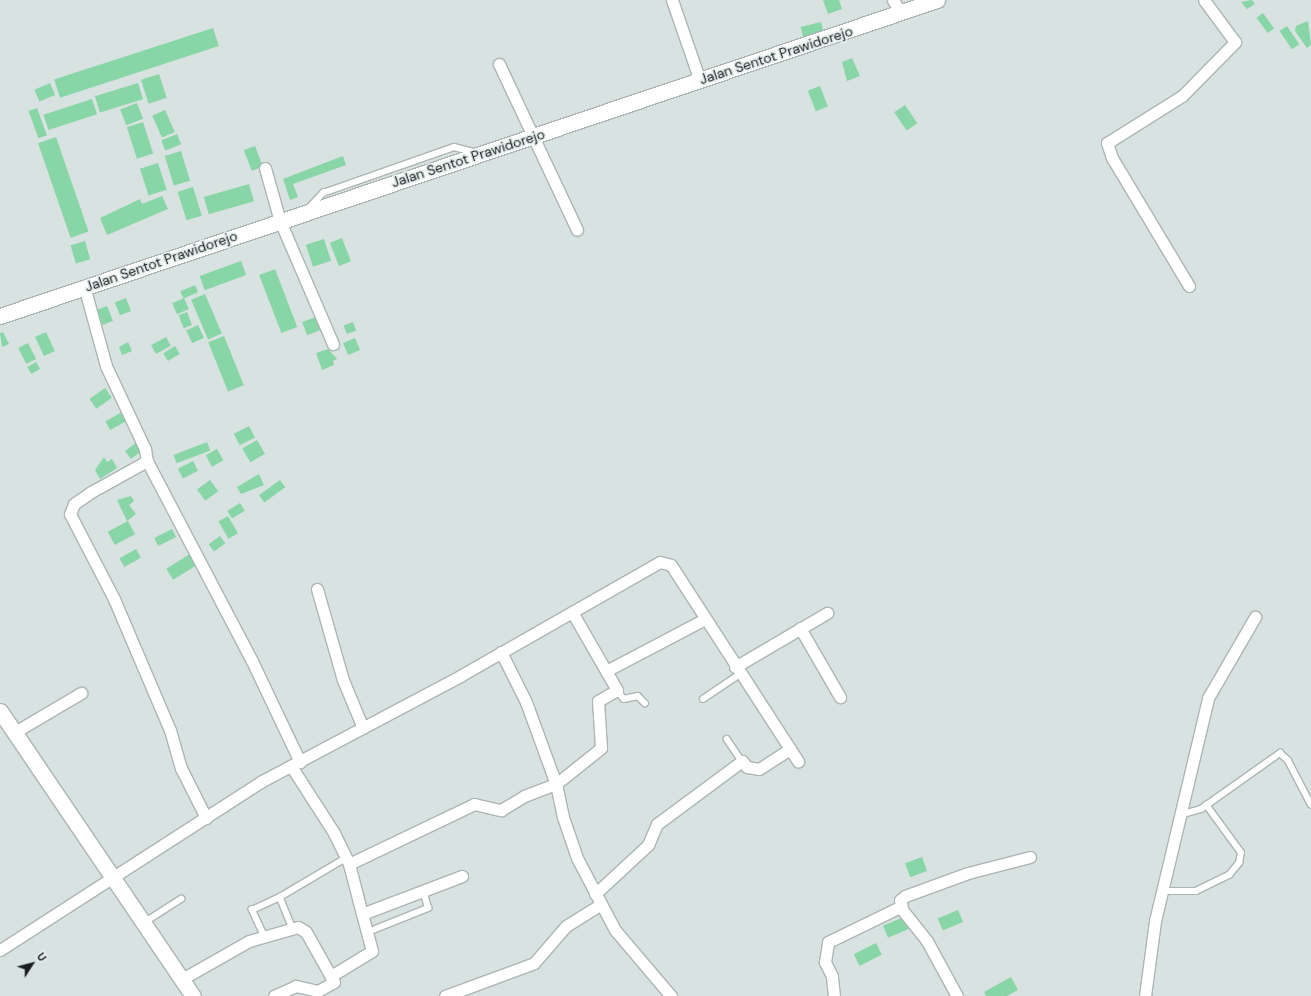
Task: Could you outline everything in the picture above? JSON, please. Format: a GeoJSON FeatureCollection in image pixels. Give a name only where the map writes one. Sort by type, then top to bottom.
{"type":"FeatureCollection","features":[{"type":"Feature","properties":{"kind":"main road","name":"Jalan Sentot Prawidorejo"},"geometry":{"type":"LineString","coordinates":[[0,316],[84,286],[533,137],[937,0]]}},
{"type":"Feature","properties":{"kind":"main road"},"geometry":{"type":"LineString","coordinates":[[0,711],[115,878],[193,996]]}},
{"type":"Feature","properties":{"kind":"street"},"geometry":{"type":"LineString","coordinates":[[672,0],[700,80]]}},
{"type":"Feature","properties":{"kind":"street"},"geometry":{"type":"LineString","coordinates":[[893,0],[901,13]]}},
{"type":"Feature","properties":{"kind":"street"},"geometry":{"type":"LineString","coordinates":[[1189,286],[1112,158],[1108,143],[1182,96],[1235,42],[1204,0]]}},
{"type":"Feature","properties":{"kind":"street"},"geometry":{"type":"LineString","coordinates":[[500,64],[577,230]]}},
{"type":"Feature","properties":{"kind":"street"},"geometry":{"type":"LineString","coordinates":[[265,168],[280,221],[333,344]]}},
{"type":"Feature","properties":{"kind":"street"},"geometry":{"type":"LineString","coordinates":[[84,286],[106,366],[145,449],[147,461],[252,661],[295,764],[347,861],[372,946],[370,954],[331,976]]}},
{"type":"Feature","properties":{"kind":"street"},"geometry":{"type":"LineString","coordinates":[[147,461],[91,492],[74,504],[70,514],[114,599],[170,730],[181,768],[206,818]]}},
{"type":"Feature","properties":{"kind":"street"},"geometry":{"type":"LineString","coordinates":[[0,950],[115,878],[206,818],[295,764],[363,728],[664,561],[671,565],[737,671],[798,761]]}},
{"type":"Feature","properties":{"kind":"street"},"geometry":{"type":"LineString","coordinates":[[317,589],[343,680],[363,728]]}},
{"type":"Feature","properties":{"kind":"street"},"geometry":{"type":"LineString","coordinates":[[347,861],[474,804],[501,810],[524,796],[556,784],[601,748],[598,701],[617,690],[572,612]]}},
{"type":"Feature","properties":{"kind":"street"},"geometry":{"type":"LineString","coordinates":[[737,671],[800,628],[827,613]]}},
{"type":"Feature","properties":{"kind":"street"},"geometry":{"type":"LineString","coordinates":[[1144,996],[1162,891],[1208,698],[1255,617]]}},
{"type":"Feature","properties":{"kind":"street"},"geometry":{"type":"LineString","coordinates":[[606,671],[705,619]]}},
{"type":"Feature","properties":{"kind":"street"},"geometry":{"type":"LineString","coordinates":[[800,628],[840,697]]}},
{"type":"Feature","properties":{"kind":"street"},"geometry":{"type":"LineString","coordinates":[[500,652],[526,702],[556,784],[577,858],[600,905],[634,956],[671,996]]}},
{"type":"Feature","properties":{"kind":"street"},"geometry":{"type":"LineString","coordinates":[[15,732],[81,693]]}},
{"type":"Feature","properties":{"kind":"street"},"geometry":{"type":"LineString","coordinates":[[595,894],[648,845],[658,824],[742,761],[748,767],[759,769],[790,749]]}},
{"type":"Feature","properties":{"kind":"street"},"geometry":{"type":"LineString","coordinates":[[957,996],[927,941],[902,907],[900,900],[905,896],[968,873],[1030,857]]}},
{"type":"Feature","properties":{"kind":"street"},"geometry":{"type":"LineString","coordinates":[[362,914],[462,876]]}},
{"type":"Feature","properties":{"kind":"street"},"geometry":{"type":"LineString","coordinates":[[445,996],[534,963],[566,926],[600,905]]}},
{"type":"Feature","properties":{"kind":"street"},"geometry":{"type":"LineString","coordinates":[[834,996],[832,976],[825,962],[828,942],[902,907]]}},
{"type":"Feature","properties":{"kind":"street"},"geometry":{"type":"LineString","coordinates":[[182,979],[264,936],[292,927],[306,932],[334,982],[326,989],[318,991],[296,986],[274,996]]}},
{"type":"Feature","properties":{"kind":"lane"},"geometry":{"type":"LineString","coordinates":[[703,698],[737,671]]}},
{"type":"Feature","properties":{"kind":"lane"},"geometry":{"type":"LineString","coordinates":[[617,690],[624,698],[638,696],[645,703]]}},
{"type":"Feature","properties":{"kind":"lane"},"geometry":{"type":"LineString","coordinates":[[727,740],[742,761]]}},
{"type":"Feature","properties":{"kind":"lane"},"geometry":{"type":"LineString","coordinates":[[1180,815],[1206,805],[1280,753],[1288,760],[1311,804]]}},
{"type":"Feature","properties":{"kind":"lane"},"geometry":{"type":"LineString","coordinates":[[1162,891],[1196,891],[1229,875],[1239,863],[1241,853],[1206,805]]}},
{"type":"Feature","properties":{"kind":"lane"},"geometry":{"type":"LineString","coordinates":[[264,936],[252,910],[280,897],[347,861]]}},
{"type":"Feature","properties":{"kind":"lane"},"geometry":{"type":"LineString","coordinates":[[368,932],[428,908],[424,891]]}},
{"type":"Feature","properties":{"kind":"lane"},"geometry":{"type":"LineString","coordinates":[[280,897],[292,927]]}},
{"type":"Feature","properties":{"kind":"lane"},"geometry":{"type":"LineString","coordinates":[[144,922],[181,899]]}},
{"type":"Feature","properties":{"kind":"building"},"geometry":{"type":"Polygon","coordinates":[[[823,0],[839,0],[842,9],[828,14],[823,0]]]}},
{"type":"Feature","properties":{"kind":"building"},"geometry":{"type":"Polygon","coordinates":[[[1252,0],[1255,4],[1247,9],[1241,2],[1252,0]]]}},
{"type":"Feature","properties":{"kind":"building"},"geometry":{"type":"Polygon","coordinates":[[[1263,13],[1274,28],[1268,33],[1257,18],[1263,13]]]}},
{"type":"Feature","properties":{"kind":"building"},"geometry":{"type":"Polygon","coordinates":[[[1308,21],[1311,45],[1307,48],[1295,31],[1296,26],[1308,21]]]}},
{"type":"Feature","properties":{"kind":"building"},"geometry":{"type":"Polygon","coordinates":[[[821,22],[824,34],[804,39],[801,27],[821,22]]]}},
{"type":"Feature","properties":{"kind":"building"},"geometry":{"type":"Polygon","coordinates":[[[1287,26],[1299,44],[1292,49],[1280,31],[1287,26]]]}},
{"type":"Feature","properties":{"kind":"building"},"geometry":{"type":"Polygon","coordinates":[[[213,28],[219,46],[60,98],[54,80],[213,28]]]}},
{"type":"Feature","properties":{"kind":"building"},"geometry":{"type":"Polygon","coordinates":[[[852,58],[860,76],[847,81],[842,62],[852,58]]]}},
{"type":"Feature","properties":{"kind":"building"},"geometry":{"type":"Polygon","coordinates":[[[159,74],[167,98],[149,104],[141,80],[159,74]]]}},
{"type":"Feature","properties":{"kind":"building"},"geometry":{"type":"Polygon","coordinates":[[[50,83],[55,95],[39,102],[34,90],[50,83]]]}},
{"type":"Feature","properties":{"kind":"building"},"geometry":{"type":"Polygon","coordinates":[[[138,83],[143,99],[100,112],[95,96],[138,83]]]}},
{"type":"Feature","properties":{"kind":"building"},"geometry":{"type":"Polygon","coordinates":[[[820,86],[828,107],[816,111],[808,91],[820,86]]]}},
{"type":"Feature","properties":{"kind":"building"},"geometry":{"type":"Polygon","coordinates":[[[92,99],[97,114],[48,130],[43,115],[92,99]]]}},
{"type":"Feature","properties":{"kind":"building"},"geometry":{"type":"Polygon","coordinates":[[[137,103],[143,119],[126,125],[120,109],[137,103]]]}},
{"type":"Feature","properties":{"kind":"building"},"geometry":{"type":"Polygon","coordinates":[[[905,105],[917,123],[907,131],[894,112],[905,105]]]}},
{"type":"Feature","properties":{"kind":"building"},"geometry":{"type":"Polygon","coordinates":[[[37,108],[47,135],[38,138],[29,111],[37,108]]]}},
{"type":"Feature","properties":{"kind":"building"},"geometry":{"type":"Polygon","coordinates":[[[165,110],[175,132],[162,138],[152,116],[165,110]]]}},
{"type":"Feature","properties":{"kind":"building"},"geometry":{"type":"Polygon","coordinates":[[[143,122],[153,153],[137,159],[127,127],[143,122]]]}},
{"type":"Feature","properties":{"kind":"building"},"geometry":{"type":"Polygon","coordinates":[[[177,134],[181,144],[165,151],[161,140],[177,134]]]}},
{"type":"Feature","properties":{"kind":"building"},"geometry":{"type":"Polygon","coordinates":[[[56,137],[89,232],[71,238],[38,143],[56,137]]]}},
{"type":"Feature","properties":{"kind":"building"},"geometry":{"type":"Polygon","coordinates":[[[255,146],[263,167],[252,171],[244,150],[255,146]]]}},
{"type":"Feature","properties":{"kind":"building"},"geometry":{"type":"Polygon","coordinates":[[[181,151],[190,181],[174,186],[165,156],[181,151]]]}},
{"type":"Feature","properties":{"kind":"building"},"geometry":{"type":"Polygon","coordinates":[[[343,156],[346,165],[293,184],[298,197],[290,200],[283,179],[343,156]]]}},
{"type":"Feature","properties":{"kind":"building"},"geometry":{"type":"Polygon","coordinates":[[[158,163],[167,190],[149,196],[140,169],[158,163]]]}},
{"type":"Feature","properties":{"kind":"building"},"geometry":{"type":"Polygon","coordinates":[[[249,184],[254,201],[209,214],[204,197],[249,184]]]}},
{"type":"Feature","properties":{"kind":"building"},"geometry":{"type":"Polygon","coordinates":[[[193,187],[202,216],[186,220],[178,192],[193,187]]]}},
{"type":"Feature","properties":{"kind":"building"},"geometry":{"type":"Polygon","coordinates":[[[162,196],[168,209],[107,235],[100,218],[140,199],[142,204],[162,196]]]}},
{"type":"Feature","properties":{"kind":"building"},"geometry":{"type":"Polygon","coordinates":[[[342,238],[351,261],[339,266],[330,243],[342,238]]]}},
{"type":"Feature","properties":{"kind":"building"},"geometry":{"type":"Polygon","coordinates":[[[324,239],[331,261],[313,267],[306,245],[324,239]]]}},
{"type":"Feature","properties":{"kind":"building"},"geometry":{"type":"Polygon","coordinates":[[[85,241],[90,259],[76,263],[71,245],[85,241]]]}},
{"type":"Feature","properties":{"kind":"building"},"geometry":{"type":"Polygon","coordinates":[[[241,261],[246,275],[205,290],[200,276],[241,261]]]}},
{"type":"Feature","properties":{"kind":"building"},"geometry":{"type":"Polygon","coordinates":[[[275,269],[297,327],[281,333],[259,275],[275,269]]]}},
{"type":"Feature","properties":{"kind":"building"},"geometry":{"type":"Polygon","coordinates":[[[195,285],[198,292],[183,299],[180,291],[195,285]]]}},
{"type":"Feature","properties":{"kind":"building"},"geometry":{"type":"Polygon","coordinates":[[[205,294],[222,334],[208,339],[191,300],[205,294]]]}},
{"type":"Feature","properties":{"kind":"building"},"geometry":{"type":"Polygon","coordinates":[[[126,298],[131,311],[120,315],[115,302],[126,298]]]}},
{"type":"Feature","properties":{"kind":"building"},"geometry":{"type":"Polygon","coordinates":[[[184,298],[189,309],[177,314],[172,303],[184,298]]]}},
{"type":"Feature","properties":{"kind":"building"},"geometry":{"type":"Polygon","coordinates":[[[107,306],[113,321],[103,325],[97,310],[107,306]]]}},
{"type":"Feature","properties":{"kind":"building"},"geometry":{"type":"Polygon","coordinates":[[[187,312],[192,325],[184,328],[179,315],[187,312]]]}},
{"type":"Feature","properties":{"kind":"building"},"geometry":{"type":"Polygon","coordinates":[[[318,316],[323,329],[307,335],[302,322],[318,316]]]}},
{"type":"Feature","properties":{"kind":"building"},"geometry":{"type":"Polygon","coordinates":[[[353,322],[356,330],[347,334],[344,326],[353,322]]]}},
{"type":"Feature","properties":{"kind":"building"},"geometry":{"type":"Polygon","coordinates":[[[198,325],[204,338],[192,343],[186,330],[198,325]]]}},
{"type":"Feature","properties":{"kind":"building"},"geometry":{"type":"Polygon","coordinates":[[[3,332],[9,344],[2,347],[0,333],[3,332]]]}},
{"type":"Feature","properties":{"kind":"building"},"geometry":{"type":"Polygon","coordinates":[[[46,332],[55,351],[44,356],[35,337],[46,332]]]}},
{"type":"Feature","properties":{"kind":"building"},"geometry":{"type":"Polygon","coordinates":[[[224,336],[244,385],[228,392],[208,342],[224,336]]]}},
{"type":"Feature","properties":{"kind":"building"},"geometry":{"type":"Polygon","coordinates":[[[166,337],[171,346],[156,354],[151,345],[166,337]]]}},
{"type":"Feature","properties":{"kind":"building"},"geometry":{"type":"Polygon","coordinates":[[[355,338],[360,350],[348,355],[343,343],[355,338]]]}},
{"type":"Feature","properties":{"kind":"building"},"geometry":{"type":"Polygon","coordinates":[[[128,342],[132,351],[122,355],[119,347],[128,342]]]}},
{"type":"Feature","properties":{"kind":"building"},"geometry":{"type":"Polygon","coordinates":[[[28,343],[36,359],[26,364],[18,348],[28,343]]]}},
{"type":"Feature","properties":{"kind":"building"},"geometry":{"type":"Polygon","coordinates":[[[175,346],[180,354],[168,361],[163,353],[175,346]]]}},
{"type":"Feature","properties":{"kind":"building"},"geometry":{"type":"Polygon","coordinates":[[[328,349],[337,359],[333,361],[334,365],[322,370],[316,353],[328,349]]]}},
{"type":"Feature","properties":{"kind":"building"},"geometry":{"type":"Polygon","coordinates":[[[36,362],[40,369],[31,374],[27,367],[36,362]]]}},
{"type":"Feature","properties":{"kind":"building"},"geometry":{"type":"Polygon","coordinates":[[[105,388],[112,398],[96,409],[89,399],[105,388]]]}},
{"type":"Feature","properties":{"kind":"building"},"geometry":{"type":"Polygon","coordinates":[[[122,412],[127,421],[110,430],[105,421],[122,412]]]}},
{"type":"Feature","properties":{"kind":"building"},"geometry":{"type":"Polygon","coordinates":[[[249,426],[255,438],[240,445],[234,434],[249,426]]]}},
{"type":"Feature","properties":{"kind":"building"},"geometry":{"type":"Polygon","coordinates":[[[257,440],[265,454],[250,462],[242,448],[257,440]]]}},
{"type":"Feature","properties":{"kind":"building"},"geometry":{"type":"Polygon","coordinates":[[[137,442],[143,450],[131,459],[125,451],[137,442]]]}},
{"type":"Feature","properties":{"kind":"building"},"geometry":{"type":"Polygon","coordinates":[[[207,442],[210,450],[177,463],[173,455],[207,442]]]}},
{"type":"Feature","properties":{"kind":"building"},"geometry":{"type":"Polygon","coordinates":[[[217,449],[223,460],[212,467],[206,455],[217,449]]]}},
{"type":"Feature","properties":{"kind":"building"},"geometry":{"type":"Polygon","coordinates":[[[104,457],[107,462],[112,459],[117,468],[100,479],[95,470],[104,457]]]}},
{"type":"Feature","properties":{"kind":"building"},"geometry":{"type":"Polygon","coordinates":[[[193,461],[198,471],[183,479],[178,469],[193,461]]]}},
{"type":"Feature","properties":{"kind":"building"},"geometry":{"type":"Polygon","coordinates":[[[259,474],[264,485],[241,494],[237,487],[259,474]]]}},
{"type":"Feature","properties":{"kind":"building"},"geometry":{"type":"Polygon","coordinates":[[[210,480],[218,491],[205,501],[197,489],[210,480]]]}},
{"type":"Feature","properties":{"kind":"building"},"geometry":{"type":"Polygon","coordinates":[[[280,480],[285,487],[264,503],[259,495],[280,480]]]}},
{"type":"Feature","properties":{"kind":"building"},"geometry":{"type":"Polygon","coordinates":[[[131,496],[134,501],[129,505],[136,514],[127,521],[117,500],[131,496]]]}},
{"type":"Feature","properties":{"kind":"building"},"geometry":{"type":"Polygon","coordinates":[[[240,503],[245,511],[232,519],[227,511],[240,503]]]}},
{"type":"Feature","properties":{"kind":"building"},"geometry":{"type":"Polygon","coordinates":[[[228,516],[238,533],[228,539],[218,522],[228,516]]]}},
{"type":"Feature","properties":{"kind":"building"},"geometry":{"type":"Polygon","coordinates":[[[128,521],[135,534],[115,545],[108,532],[128,521]]]}},
{"type":"Feature","properties":{"kind":"building"},"geometry":{"type":"Polygon","coordinates":[[[172,529],[176,537],[158,546],[154,538],[172,529]]]}},
{"type":"Feature","properties":{"kind":"building"},"geometry":{"type":"Polygon","coordinates":[[[220,536],[225,543],[214,552],[209,544],[220,536]]]}},
{"type":"Feature","properties":{"kind":"building"},"geometry":{"type":"Polygon","coordinates":[[[136,549],[141,558],[124,567],[119,558],[136,549]]]}},
{"type":"Feature","properties":{"kind":"building"},"geometry":{"type":"Polygon","coordinates":[[[190,554],[197,565],[173,580],[166,569],[190,554]]]}},
{"type":"Feature","properties":{"kind":"building"},"geometry":{"type":"Polygon","coordinates":[[[922,857],[927,871],[910,877],[905,863],[922,857]]]}},
{"type":"Feature","properties":{"kind":"building"},"geometry":{"type":"Polygon","coordinates":[[[958,910],[963,922],[943,931],[938,919],[958,910]]]}},
{"type":"Feature","properties":{"kind":"building"},"geometry":{"type":"Polygon","coordinates":[[[906,916],[911,928],[888,938],[883,926],[906,916]]]}},
{"type":"Feature","properties":{"kind":"building"},"geometry":{"type":"Polygon","coordinates":[[[876,943],[882,955],[860,966],[854,954],[876,943]]]}},
{"type":"Feature","properties":{"kind":"building"},"geometry":{"type":"Polygon","coordinates":[[[1011,977],[1018,990],[1007,996],[986,996],[984,992],[1011,977]]]}}]}
